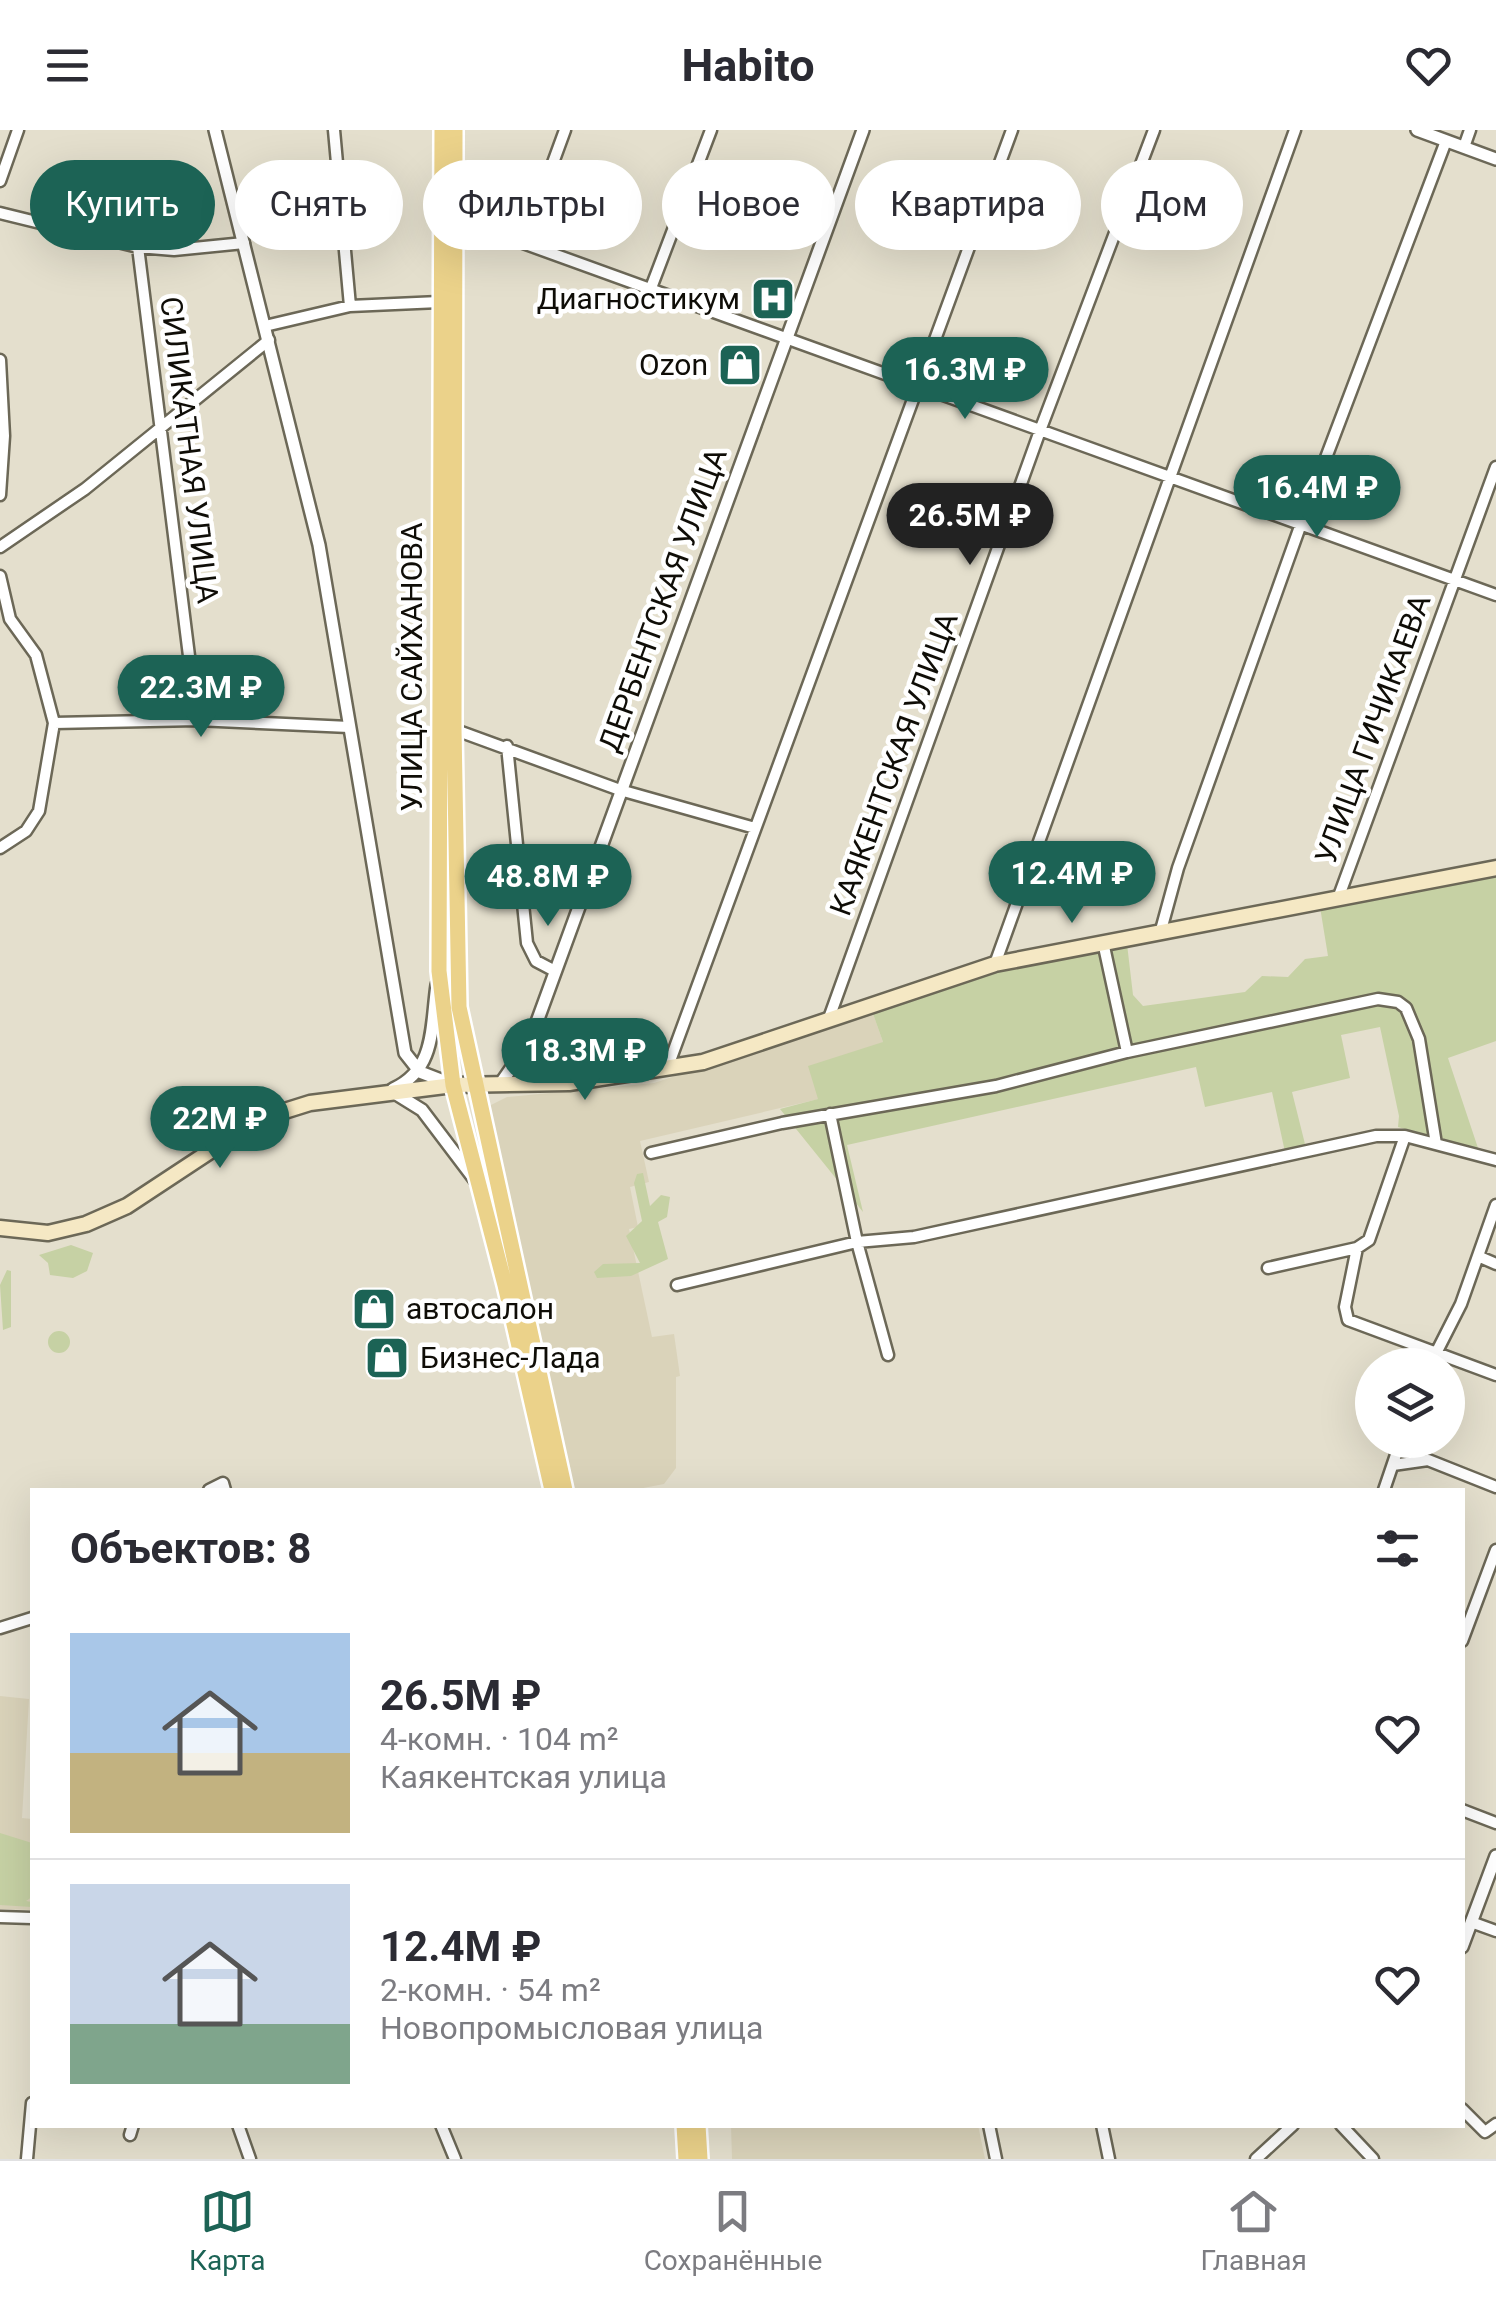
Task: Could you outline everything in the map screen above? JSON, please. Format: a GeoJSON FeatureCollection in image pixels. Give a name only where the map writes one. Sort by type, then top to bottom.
{"type":"FeatureCollection","features":[{"type":"Feature","properties":{"kind":"main road","name":"УЛИЦА САЙХАНОВА"},"geometry":{"type":"LineString","coordinates":[[442,130],[444,160]]}},
{"type":"Feature","properties":{"kind":"main road","name":"УЛИЦА САЙХАНОВА"},"geometry":{"type":"LineString","coordinates":[[452,160],[455,130]]}},
{"type":"Feature","properties":{"kind":"main road","name":"УЛИЦА САЙХАНОВА"},"geometry":{"type":"LineString","coordinates":[[444,250],[439,302],[446,728],[459,1007],[565,1488]]}},
{"type":"Feature","properties":{"kind":"main road","name":"УЛИЦА САЙХАНОВА"},"geometry":{"type":"LineString","coordinates":[[447,250],[446,728],[439,971],[452,1084],[552,1488]]}},
{"type":"Feature","properties":{"kind":"main road"},"geometry":{"type":"LineString","coordinates":[[0,1228],[48,1233],[86,1224],[127,1206],[278,1111],[390,1090],[501,1082],[569,1083],[667,1068],[735,1053],[996,964],[1496,868]]}},
{"type":"Feature","properties":{"kind":"main road"},"geometry":{"type":"LineString","coordinates":[[684,2128],[686,2159]]}},
{"type":"Feature","properties":{"kind":"main road"},"geometry":{"type":"LineString","coordinates":[[698,2128],[700,2159]]}},
{"type":"Feature","properties":{"kind":"street"},"geometry":{"type":"LineString","coordinates":[[0,181],[18,130]]}},
{"type":"Feature","properties":{"kind":"street"},"geometry":{"type":"LineString","coordinates":[[215,130],[235,207]]}},
{"type":"Feature","properties":{"kind":"street"},"geometry":{"type":"LineString","coordinates":[[334,130],[350,306]]}},
{"type":"Feature","properties":{"kind":"street"},"geometry":{"type":"LineString","coordinates":[[554,160],[565,130]]}},
{"type":"Feature","properties":{"kind":"street"},"geometry":{"type":"LineString","coordinates":[[651,288],[711,130]]}},
{"type":"Feature","properties":{"kind":"street","name":"ДЕРБЕНТСКАЯ УЛИЦА"},"geometry":{"type":"LineString","coordinates":[[501,1082],[530,1041],[863,130]]}},
{"type":"Feature","properties":{"kind":"street"},"geometry":{"type":"LineString","coordinates":[[667,1068],[1012,130]]}},
{"type":"Feature","properties":{"kind":"street","name":"КАЯКЕНТСКАЯ УЛИЦА"},"geometry":{"type":"LineString","coordinates":[[828,1022],[1041,428],[1154,130]]}},
{"type":"Feature","properties":{"kind":"street"},"geometry":{"type":"LineString","coordinates":[[996,964],[1295,130]]}},
{"type":"Feature","properties":{"kind":"street"},"geometry":{"type":"LineString","coordinates":[[1418,130],[1496,159]]}},
{"type":"Feature","properties":{"kind":"street"},"geometry":{"type":"LineString","coordinates":[[1464,147],[1470,130]]}},
{"type":"Feature","properties":{"kind":"street"},"geometry":{"type":"LineString","coordinates":[[1161,930],[1178,868],[1302,521],[1446,141]]}},
{"type":"Feature","properties":{"kind":"street"},"geometry":{"type":"LineString","coordinates":[[0,213],[30,220]]}},
{"type":"Feature","properties":{"kind":"street","name":"СИЛИКАТНАЯ УЛИЦА"},"geometry":{"type":"LineString","coordinates":[[139,250],[197,720]]}},
{"type":"Feature","properties":{"kind":"street"},"geometry":{"type":"LineString","coordinates":[[246,250],[319,544],[405,1053],[420,1072],[452,1084]]}},
{"type":"Feature","properties":{"kind":"street"},"geometry":{"type":"LineString","coordinates":[[546,250],[1302,521],[1496,595]]}},
{"type":"Feature","properties":{"kind":"street"},"geometry":{"type":"LineString","coordinates":[[265,326],[350,306],[439,302]]}},
{"type":"Feature","properties":{"kind":"street"},"geometry":{"type":"LineString","coordinates":[[0,547],[85,489],[162,422],[269,340]]}},
{"type":"Feature","properties":{"kind":"street"},"geometry":{"type":"LineString","coordinates":[[0,360],[4,436],[0,495]]}},
{"type":"Feature","properties":{"kind":"street","name":"УЛИЦА ГИЧИКАЕВА"},"geometry":{"type":"LineString","coordinates":[[1338,896],[1496,467]]}},
{"type":"Feature","properties":{"kind":"street"},"geometry":{"type":"LineString","coordinates":[[0,576],[10,618],[36,655],[54,723],[39,811],[26,832],[0,848]]}},
{"type":"Feature","properties":{"kind":"street"},"geometry":{"type":"LineString","coordinates":[[54,723],[197,720],[348,727]]}},
{"type":"Feature","properties":{"kind":"street"},"geometry":{"type":"LineString","coordinates":[[446,728],[507,746],[620,790],[755,828]]}},
{"type":"Feature","properties":{"kind":"street"},"geometry":{"type":"LineString","coordinates":[[507,746],[528,943],[536,961],[555,971]]}},
{"type":"Feature","properties":{"kind":"street"},"geometry":{"type":"LineString","coordinates":[[1104,942],[1127,1052]]}},
{"type":"Feature","properties":{"kind":"street"},"geometry":{"type":"LineString","coordinates":[[439,971],[428,1055],[420,1072],[390,1090],[422,1110],[478,1185]]}},
{"type":"Feature","properties":{"kind":"street"},"geometry":{"type":"LineString","coordinates":[[651,1152],[830,1114],[996,1086],[1127,1052],[1371,1000],[1398,1002],[1406,1008],[1419,1038],[1436,1144]]}},
{"type":"Feature","properties":{"kind":"street"},"geometry":{"type":"LineString","coordinates":[[830,1114],[857,1242],[888,1356]]}},
{"type":"Feature","properties":{"kind":"street"},"geometry":{"type":"LineString","coordinates":[[1405,1136],[1376,1227],[1356,1248],[1344,1308],[1348,1320],[1423,1348]]}},
{"type":"Feature","properties":{"kind":"street"},"geometry":{"type":"LineString","coordinates":[[677,1286],[857,1242],[914,1237],[1345,1142],[1405,1136],[1496,1160]]}},
{"type":"Feature","properties":{"kind":"street"},"geometry":{"type":"LineString","coordinates":[[1438,1348],[1480,1257],[1496,1206]]}},
{"type":"Feature","properties":{"kind":"street"},"geometry":{"type":"LineString","coordinates":[[1268,1268],[1356,1248]]}},
{"type":"Feature","properties":{"kind":"street"},"geometry":{"type":"LineString","coordinates":[[1480,1257],[1496,1264]]}},
{"type":"Feature","properties":{"kind":"street"},"geometry":{"type":"LineString","coordinates":[[1465,1364],[1496,1376]]}},
{"type":"Feature","properties":{"kind":"street"},"geometry":{"type":"LineString","coordinates":[[1385,1488],[1395,1458]]}},
{"type":"Feature","properties":{"kind":"street"},"geometry":{"type":"LineString","coordinates":[[1393,1464],[1428,1460],[1496,1487]]}},
{"type":"Feature","properties":{"kind":"street"},"geometry":{"type":"LineString","coordinates":[[1465,1633],[1495,1554]]}},
{"type":"Feature","properties":{"kind":"street"},"geometry":{"type":"LineString","coordinates":[[0,1628],[30,1619]]}},
{"type":"Feature","properties":{"kind":"street"},"geometry":{"type":"LineString","coordinates":[[1465,1811],[1496,1823]]}},
{"type":"Feature","properties":{"kind":"street"},"geometry":{"type":"LineString","coordinates":[[1465,1939],[1496,1856]]}},
{"type":"Feature","properties":{"kind":"street"},"geometry":{"type":"LineString","coordinates":[[0,1917],[30,1918]]}},
{"type":"Feature","properties":{"kind":"street"},"geometry":{"type":"LineString","coordinates":[[1471,1922],[1496,1931]]}},
{"type":"Feature","properties":{"kind":"street"},"geometry":{"type":"LineString","coordinates":[[1465,2112],[1485,2132],[1496,2124]]}},
{"type":"Feature","properties":{"kind":"street"},"geometry":{"type":"LineString","coordinates":[[27,2159],[30,2125]]}},
{"type":"Feature","properties":{"kind":"street"},"geometry":{"type":"LineString","coordinates":[[239,2128],[250,2159]]}},
{"type":"Feature","properties":{"kind":"street"},"geometry":{"type":"LineString","coordinates":[[442,2128],[454,2159]]}},
{"type":"Feature","properties":{"kind":"street"},"geometry":{"type":"LineString","coordinates":[[990,2128],[996,2159]]}},
{"type":"Feature","properties":{"kind":"street"},"geometry":{"type":"LineString","coordinates":[[1103,2128],[1109,2159]]}},
{"type":"Feature","properties":{"kind":"street"},"geometry":{"type":"LineString","coordinates":[[1256,2159],[1289,2128]]}},
{"type":"Feature","properties":{"kind":"street"},"geometry":{"type":"LineString","coordinates":[[1343,2128],[1373,2159]]}},
{"type":"Feature","properties":{"kind":"shaded area"},"geometry":{"type":"Polygon","coordinates":[[[872,1011],[883,1042],[819,1099],[640,1141],[649,1182],[630,1187],[638,1227],[629,1229],[652,1337],[674,1334],[680,1376],[676,1377],[676,1468],[664,1484],[643,1488],[572,1488],[489,1106],[507,1097],[654,1083],[872,1011]]]}},
{"type":"Feature","properties":{"kind":"shaded area"},"geometry":{"type":"Polygon","coordinates":[[[0,1696],[29,1699],[22,1818],[30,1819],[30,1910],[0,1909],[0,1696]]]}},
{"type":"Feature","properties":{"kind":"shaded area"},"geometry":{"type":"Polygon","coordinates":[[[731,2128],[979,2128],[985,2159],[732,2159],[731,2128]]]}},
{"type":"Feature","properties":{"kind":"green space"},"geometry":{"type":"Polygon","coordinates":[[[1496,874],[1496,1041],[1448,1058],[1479,1151],[1398,1127],[1380,1027],[1341,1035],[1350,1078],[1292,1092],[1305,1144],[1285,1152],[1272,1092],[1205,1107],[1196,1067],[847,1145],[863,1212],[780,1109],[818,1099],[808,1066],[883,1042],[872,1011],[999,969],[1127,944],[1133,995],[1143,1006],[1245,992],[1262,976],[1288,977],[1305,959],[1328,956],[1320,907],[1496,874]]]}},
{"type":"Feature","properties":{"kind":"green space"},"geometry":{"type":"Polygon","coordinates":[[[554,1037],[618,1060],[614,1067],[530,1074],[554,1037]]]}},
{"type":"Feature","properties":{"kind":"green space"},"geometry":{"type":"Polygon","coordinates":[[[643,1173],[650,1206],[661,1195],[670,1197],[667,1217],[658,1222],[668,1259],[631,1276],[597,1278],[594,1272],[603,1264],[640,1263],[626,1236],[642,1221],[634,1183],[637,1174],[643,1173]]]}},
{"type":"Feature","properties":{"kind":"green space"},"geometry":{"type":"Polygon","coordinates":[[[71,1245],[93,1253],[87,1271],[73,1278],[50,1275],[48,1263],[39,1255],[71,1245]]]}},
{"type":"Feature","properties":{"kind":"green space"},"geometry":{"type":"Polygon","coordinates":[[[7,1270],[11,1271],[11,1327],[3,1330],[0,1285],[7,1270]]]}},
{"type":"Feature","properties":{"kind":"green space"},"geometry":{"type":"Polygon","coordinates":[[[59,1331],[67,1334],[67,1350],[59,1353],[51,1350],[48,1342],[51,1334],[59,1331]]]}},
{"type":"Feature","properties":{"kind":"green space"},"geometry":{"type":"Polygon","coordinates":[[[0,1833],[30,1842],[30,1898],[26,1901],[30,1907],[0,1905],[0,1833]]]}},
{"type":"Feature","properties":{"kind":"place","name":"Диагностикум"},"geometry":{"type":"Point","coordinates":[773,299]}},
{"type":"Feature","properties":{"kind":"place","name":"Ozon"},"geometry":{"type":"Point","coordinates":[740,365]}},
{"type":"Feature","properties":{"kind":"place","name":"автосалон"},"geometry":{"type":"Point","coordinates":[374,1309]}},
{"type":"Feature","properties":{"kind":"place","name":"Бизнес-Лада"},"geometry":{"type":"Point","coordinates":[387,1358]}}]}
